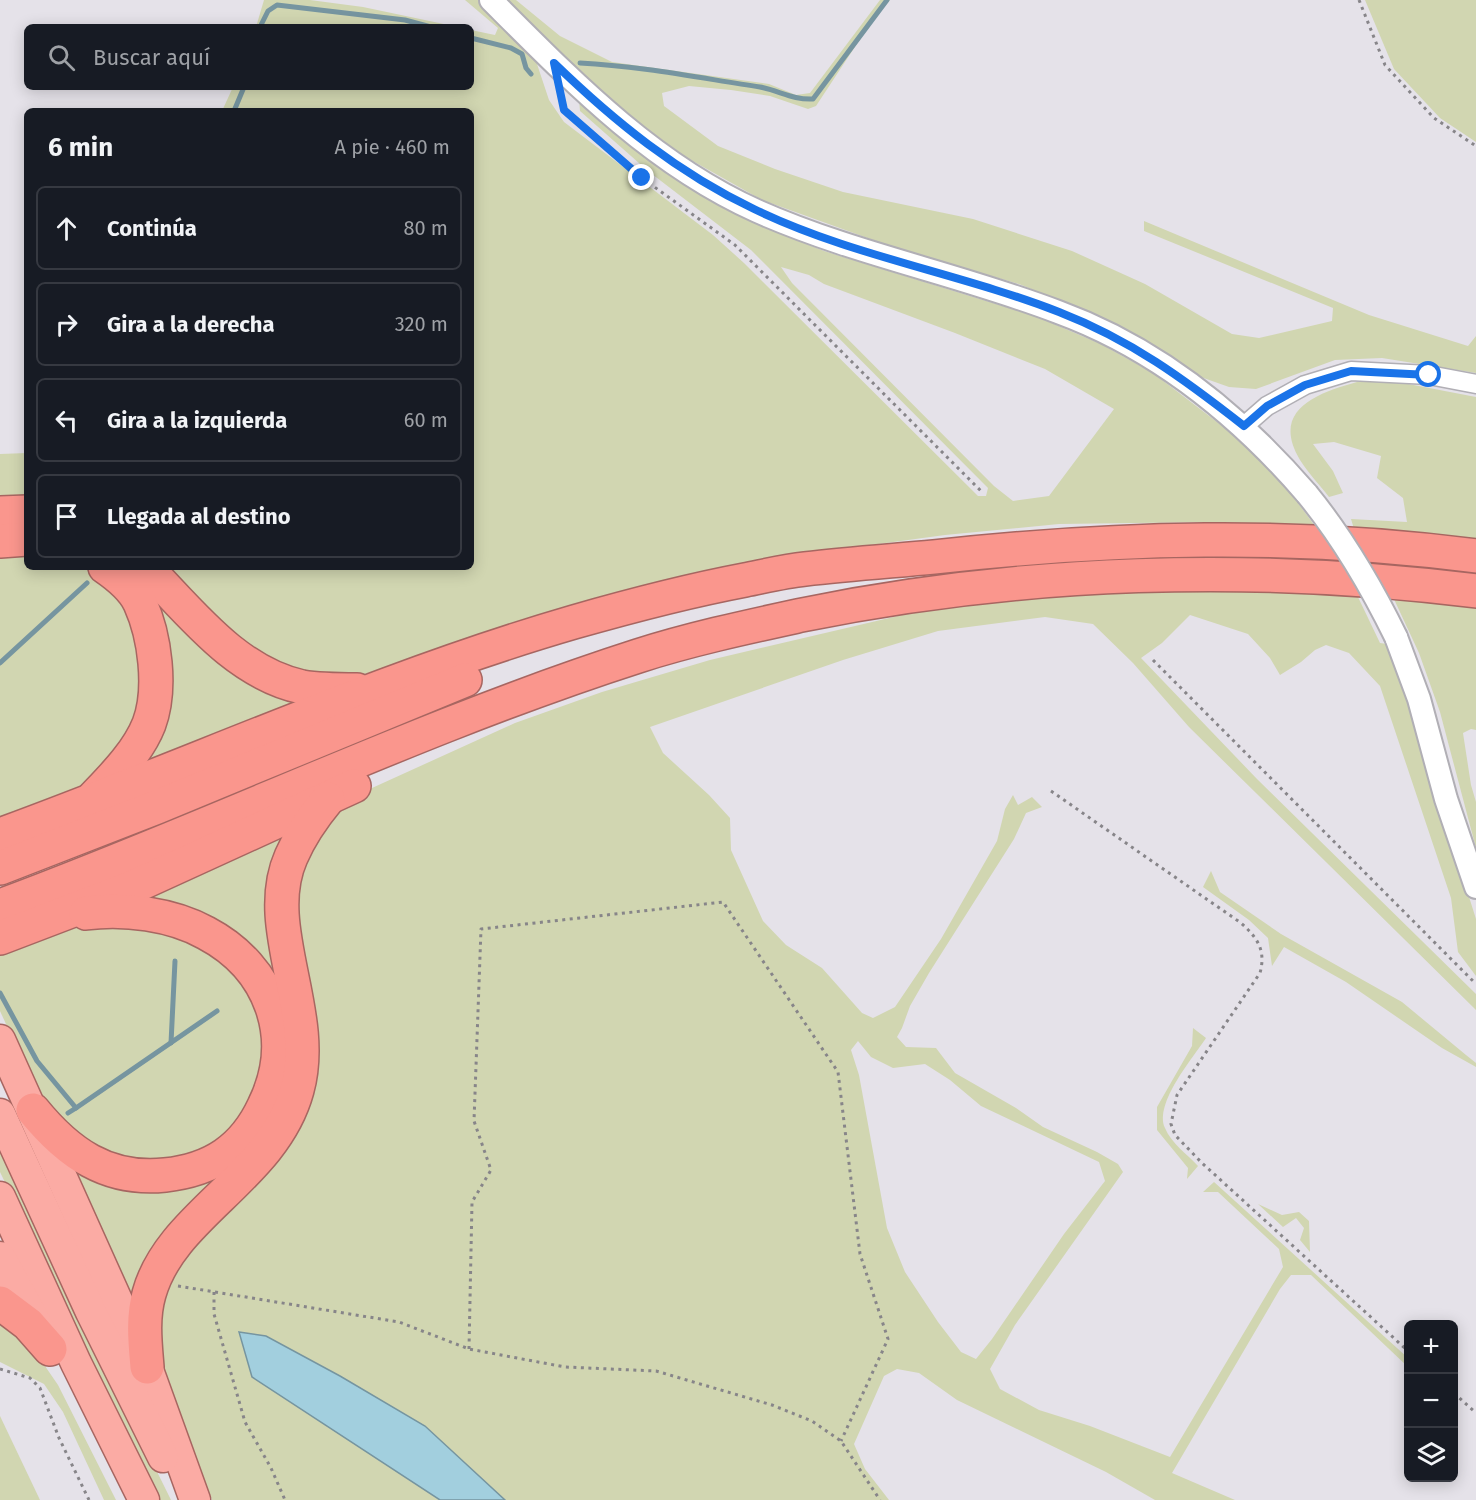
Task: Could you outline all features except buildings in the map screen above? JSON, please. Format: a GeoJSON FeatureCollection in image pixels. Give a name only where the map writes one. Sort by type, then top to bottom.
{"type":"FeatureCollection","features":[{"type":"Feature","properties":{"kind":"highway"},"geometry":{"type":"LineString","coordinates":[[0,513],[24,512]]}},
{"type":"Feature","properties":{"kind":"highway"},"geometry":{"type":"LineString","coordinates":[[0,541],[24,539]]}},
{"type":"Feature","properties":{"kind":"highway"},"geometry":{"type":"LineString","coordinates":[[0,835],[371,690],[491,648],[648,602],[802,569],[1032,546],[1195,539],[1293,540],[1403,546],[1476,556]]}},
{"type":"Feature","properties":{"kind":"highway"},"geometry":{"type":"LineString","coordinates":[[0,868],[157,807],[480,674],[608,629],[740,593],[921,558]]}},
{"type":"Feature","properties":{"kind":"highway"},"geometry":{"type":"LineString","coordinates":[[88,802],[116,774],[137,745],[149,724],[156,697],[156,667],[140,601],[120,578],[109,570]]}},
{"type":"Feature","properties":{"kind":"highway"},"geometry":{"type":"LineString","coordinates":[[149,570],[222,644],[249,664],[269,675],[300,686],[327,690],[371,690]]}},
{"type":"Feature","properties":{"kind":"highway"},"geometry":{"type":"LineString","coordinates":[[2,927],[118,861],[445,725],[639,656],[695,639],[837,608],[966,588],[1057,579],[1229,574],[1412,583],[1476,591]]}},
{"type":"Feature","properties":{"kind":"highway"},"geometry":{"type":"LineString","coordinates":[[60,916],[131,888],[639,656]]}},
{"type":"Feature","properties":{"kind":"highway"},"geometry":{"type":"LineString","coordinates":[[147,1367],[144,1328],[148,1294],[159,1269],[177,1243],[255,1163],[276,1137],[297,1091],[301,1070],[300,1013],[282,915],[283,885],[290,858],[311,819],[330,797]]}},
{"type":"Feature","properties":{"kind":"highway"},"geometry":{"type":"LineString","coordinates":[[2,927],[60,916],[121,912],[153,916],[204,931],[224,943],[242,958],[262,984],[279,1032],[278,1065],[272,1090],[260,1116],[246,1138],[225,1155],[204,1167],[180,1173],[146,1177],[118,1172],[86,1160],[70,1149],[51,1133],[33,1110]]}},
{"type":"Feature","properties":{"kind":"highway"},"geometry":{"type":"LineString","coordinates":[[0,1040],[147,1367],[195,1500]]}},
{"type":"Feature","properties":{"kind":"highway"},"geometry":{"type":"LineString","coordinates":[[0,1114],[92,1312],[184,1500]]}},
{"type":"Feature","properties":{"kind":"highway"},"geometry":{"type":"LineString","coordinates":[[0,1197],[76,1363],[137,1487]]}},
{"type":"Feature","properties":{"kind":"highway"},"geometry":{"type":"LineString","coordinates":[[0,1257],[66,1374],[106,1455],[137,1487]]}},
{"type":"Feature","properties":{"kind":"highway"},"geometry":{"type":"LineString","coordinates":[[0,1303],[28,1324],[50,1349]]}},
{"type":"Feature","properties":{"kind":"street"},"geometry":{"type":"LineString","coordinates":[[491,0],[554,63],[616,120],[657,153],[706,185],[809,233],[1007,294],[1081,322],[1158,361],[1244,426],[1277,459],[1336,531],[1396,637],[1419,699],[1446,799],[1476,887]]}},
{"type":"Feature","properties":{"kind":"street"},"geometry":{"type":"LineString","coordinates":[[1244,426],[1267,406],[1305,385],[1351,371],[1429,375],[1476,384]]}},
{"type":"Feature","properties":{"kind":"path"},"geometry":{"type":"LineString","coordinates":[[1359,0],[1385,65],[1434,118],[1476,146]]}},
{"type":"Feature","properties":{"kind":"path"},"geometry":{"type":"LineString","coordinates":[[554,63],[564,110],[642,178],[735,245],[982,492]]}},
{"type":"Feature","properties":{"kind":"path"},"geometry":{"type":"LineString","coordinates":[[1153,660],[1476,984]]}},
{"type":"Feature","properties":{"kind":"path"},"geometry":{"type":"LineString","coordinates":[[1051,791],[1255,935],[1262,949],[1264,961],[1260,973],[1177,1095],[1171,1124],[1175,1135],[1202,1163],[1404,1348]]}},
{"type":"Feature","properties":{"kind":"path"},"geometry":{"type":"LineString","coordinates":[[469,1349],[472,1202],[491,1170],[474,1121],[481,929],[723,902],[838,1072],[860,1254],[888,1339],[841,1441]]}},
{"type":"Feature","properties":{"kind":"path"},"geometry":{"type":"LineString","coordinates":[[176,1286],[399,1322],[469,1349],[565,1367],[656,1371],[772,1405],[812,1421],[841,1441],[880,1500]]}},
{"type":"Feature","properties":{"kind":"path"},"geometry":{"type":"LineString","coordinates":[[214,1292],[214,1314],[245,1422],[271,1468],[285,1500]]}},
{"type":"Feature","properties":{"kind":"path"},"geometry":{"type":"LineString","coordinates":[[0,1369],[30,1378],[40,1388],[59,1438],[89,1500]]}},
{"type":"Feature","properties":{"kind":"path"},"geometry":{"type":"LineString","coordinates":[[1458,1397],[1476,1413]]}},
{"type":"Feature","properties":{"kind":"green space"},"geometry":{"type":"Polygon","coordinates":[[[264,0],[310,0],[363,7],[444,24],[257,24],[264,0]]]}},
{"type":"Feature","properties":{"kind":"green space"},"geometry":{"type":"Polygon","coordinates":[[[465,0],[479,0],[534,55],[549,100],[564,122],[713,235],[744,263],[978,496],[986,496],[988,488],[751,250],[648,171],[580,111],[579,99],[651,161],[710,201],[759,225],[824,251],[1035,316],[1101,344],[1153,373],[1234,435],[1275,472],[1315,526],[1210,522],[1059,524],[945,535],[747,565],[387,670],[353,676],[318,678],[254,654],[166,570],[474,570],[474,108],[223,108],[232,90],[474,90],[474,31],[495,35],[498,28],[465,0]],[[781,267],[792,283],[994,486],[1013,501],[1049,496],[1114,409],[1045,369],[824,284],[809,275],[781,267]]]}},
{"type":"Feature","properties":{"kind":"green space"},"geometry":{"type":"Polygon","coordinates":[[[506,0],[516,0],[560,36],[612,62],[769,84],[796,95],[810,93],[880,0],[890,0],[868,27],[816,106],[808,109],[770,96],[689,86],[662,93],[664,106],[718,146],[775,169],[843,192],[973,219],[1072,251],[1145,284],[1232,334],[1259,338],[1332,321],[1333,308],[1144,231],[1144,221],[1369,315],[1468,346],[1476,336],[1476,373],[1382,358],[1335,360],[1256,389],[1229,387],[1198,376],[1112,322],[1019,284],[898,249],[762,200],[682,155],[632,117],[578,72],[506,0]]]}},
{"type":"Feature","properties":{"kind":"green space"},"geometry":{"type":"Polygon","coordinates":[[[1365,0],[1476,0],[1476,142],[1440,118],[1394,69],[1365,0]]]}},
{"type":"Feature","properties":{"kind":"green space"},"geometry":{"type":"Polygon","coordinates":[[[1357,382],[1398,382],[1476,397],[1476,541],[1354,529],[1351,519],[1407,522],[1403,498],[1377,478],[1381,456],[1334,442],[1313,444],[1333,471],[1343,493],[1329,497],[1307,470],[1292,443],[1291,428],[1294,416],[1313,398],[1357,382]]]}},
{"type":"Feature","properties":{"kind":"green space"},"geometry":{"type":"Polygon","coordinates":[[[24,453],[24,499],[0,499],[0,454],[24,453]]]}},
{"type":"Feature","properties":{"kind":"green space"},"geometry":{"type":"Polygon","coordinates":[[[24,547],[24,570],[94,570],[116,589],[137,625],[145,682],[131,737],[83,787],[0,824],[0,548],[24,547]]]}},
{"type":"Feature","properties":{"kind":"green space"},"geometry":{"type":"Polygon","coordinates":[[[135,570],[139,570],[309,697],[136,767],[157,730],[135,570]]]}},
{"type":"Feature","properties":{"kind":"green space"},"geometry":{"type":"Polygon","coordinates":[[[1139,590],[1285,592],[1358,597],[1380,643],[1387,644],[1476,919],[1476,976],[1458,952],[1451,898],[1380,686],[1349,653],[1326,645],[1315,650],[1280,675],[1270,658],[1248,634],[1190,615],[1162,643],[1141,658],[1257,779],[1476,994],[1476,1010],[1189,727],[1133,663],[1093,624],[1045,617],[938,631],[843,660],[650,727],[663,753],[709,795],[730,818],[731,850],[763,921],[786,945],[822,968],[862,1013],[873,1018],[895,1007],[941,939],[997,841],[1005,809],[1013,795],[1018,805],[1032,797],[1042,807],[1026,813],[1014,839],[929,973],[910,1006],[897,1037],[906,1047],[936,1048],[955,1073],[1016,1108],[1043,1127],[1118,1164],[1123,1172],[1015,1325],[990,1369],[1000,1389],[1039,1410],[1090,1426],[1170,1457],[1283,1267],[1279,1249],[1218,1192],[1203,1192],[1214,1182],[1404,1354],[1404,1363],[1311,1275],[1291,1275],[1280,1289],[1172,1473],[1235,1500],[1155,1500],[1106,1472],[957,1400],[919,1373],[897,1369],[884,1376],[854,1444],[865,1469],[889,1500],[212,1500],[162,1379],[157,1315],[180,1257],[281,1151],[294,906],[314,837],[343,809],[372,788],[515,723],[602,692],[710,660],[902,615],[988,601],[1139,590]],[[858,1041],[851,1050],[859,1075],[887,1228],[905,1272],[938,1322],[961,1352],[976,1359],[1064,1234],[1105,1181],[1099,1162],[981,1106],[950,1080],[925,1064],[893,1068],[871,1057],[858,1041]]]}},
{"type":"Feature","properties":{"kind":"green space"},"geometry":{"type":"Polygon","coordinates":[[[1393,597],[1476,607],[1476,730],[1471,729],[1463,733],[1476,802],[1476,848],[1440,712],[1419,653],[1393,597]]]}},
{"type":"Feature","properties":{"kind":"green space"},"geometry":{"type":"Polygon","coordinates":[[[296,827],[280,879],[276,905],[279,953],[295,1031],[295,1071],[291,1091],[283,1112],[258,1149],[195,1211],[165,1247],[148,1277],[134,1310],[71,1167],[114,1182],[159,1187],[192,1181],[222,1167],[247,1147],[266,1121],[280,1091],[287,1059],[286,1027],[277,994],[262,969],[241,947],[216,928],[201,921],[156,907],[125,901],[296,827]]]}},
{"type":"Feature","properties":{"kind":"green space"},"geometry":{"type":"Polygon","coordinates":[[[1211,871],[1220,892],[1281,934],[1402,1002],[1476,1063],[1476,1067],[1442,1048],[1346,982],[1284,947],[1272,966],[1268,938],[1249,920],[1203,887],[1211,871]]]}},
{"type":"Feature","properties":{"kind":"green space"},"geometry":{"type":"Polygon","coordinates":[[[135,924],[204,945],[235,967],[268,1026],[262,1087],[234,1132],[175,1168],[113,1162],[48,1110],[0,1011],[0,951],[34,938],[86,925],[135,924]]]}},
{"type":"Feature","properties":{"kind":"green space"},"geometry":{"type":"Polygon","coordinates":[[[1193,1028],[1206,1038],[1176,1081],[1165,1106],[1163,1118],[1171,1139],[1198,1166],[1187,1179],[1188,1168],[1157,1130],[1157,1107],[1192,1046],[1193,1028]]]}},
{"type":"Feature","properties":{"kind":"green space"},"geometry":{"type":"Polygon","coordinates":[[[0,1147],[171,1500],[158,1500],[0,1172],[0,1147]]]}},
{"type":"Feature","properties":{"kind":"green space"},"geometry":{"type":"Polygon","coordinates":[[[1258,1204],[1282,1215],[1299,1212],[1309,1221],[1310,1252],[1300,1240],[1304,1228],[1296,1218],[1283,1227],[1258,1204]]]}},
{"type":"Feature","properties":{"kind":"green space"},"geometry":{"type":"Polygon","coordinates":[[[0,1317],[34,1350],[58,1385],[116,1500],[104,1500],[63,1412],[44,1384],[0,1362],[0,1317]]]}},
{"type":"Feature","properties":{"kind":"green space"},"geometry":{"type":"Polygon","coordinates":[[[0,1416],[40,1500],[0,1500],[0,1416]]]}},
{"type":"Feature","properties":{"kind":"water"},"geometry":{"type":"Polygon","coordinates":[[[239,1332],[266,1336],[425,1426],[505,1500],[440,1500],[252,1377],[239,1332]]]}},
{"type":"Feature","properties":{"kind":"waterway"},"geometry":{"type":"LineString","coordinates":[[580,63],[670,73],[760,87],[793,97],[813,99],[887,0]]}},
{"type":"Feature","properties":{"kind":"waterway"},"geometry":{"type":"LineString","coordinates":[[262,24],[268,11],[277,5],[405,20],[420,24]]}},
{"type":"Feature","properties":{"kind":"waterway"},"geometry":{"type":"LineString","coordinates":[[474,39],[511,48],[522,54],[526,68],[531,74]]}},
{"type":"Feature","properties":{"kind":"waterway"},"geometry":{"type":"LineString","coordinates":[[235,108],[243,90]]}},
{"type":"Feature","properties":{"kind":"waterway"},"geometry":{"type":"LineString","coordinates":[[0,663],[87,583]]}},
{"type":"Feature","properties":{"kind":"waterway"},"geometry":{"type":"LineString","coordinates":[[171,1043],[175,961]]}},
{"type":"Feature","properties":{"kind":"waterway"},"geometry":{"type":"LineString","coordinates":[[0,993],[37,1061],[76,1108],[68,1113]]}},
{"type":"Feature","properties":{"kind":"waterway"},"geometry":{"type":"LineString","coordinates":[[76,1108],[217,1011]]}},
{"type":"Feature","properties":{"kind":"route"},"geometry":{"type":"LineString","coordinates":[[642,178],[564,110],[554,63],[616,120],[657,153],[706,185],[809,233],[1060,312],[1158,361],[1244,426],[1267,406],[1305,385],[1351,371],[1429,375]]}}]}
